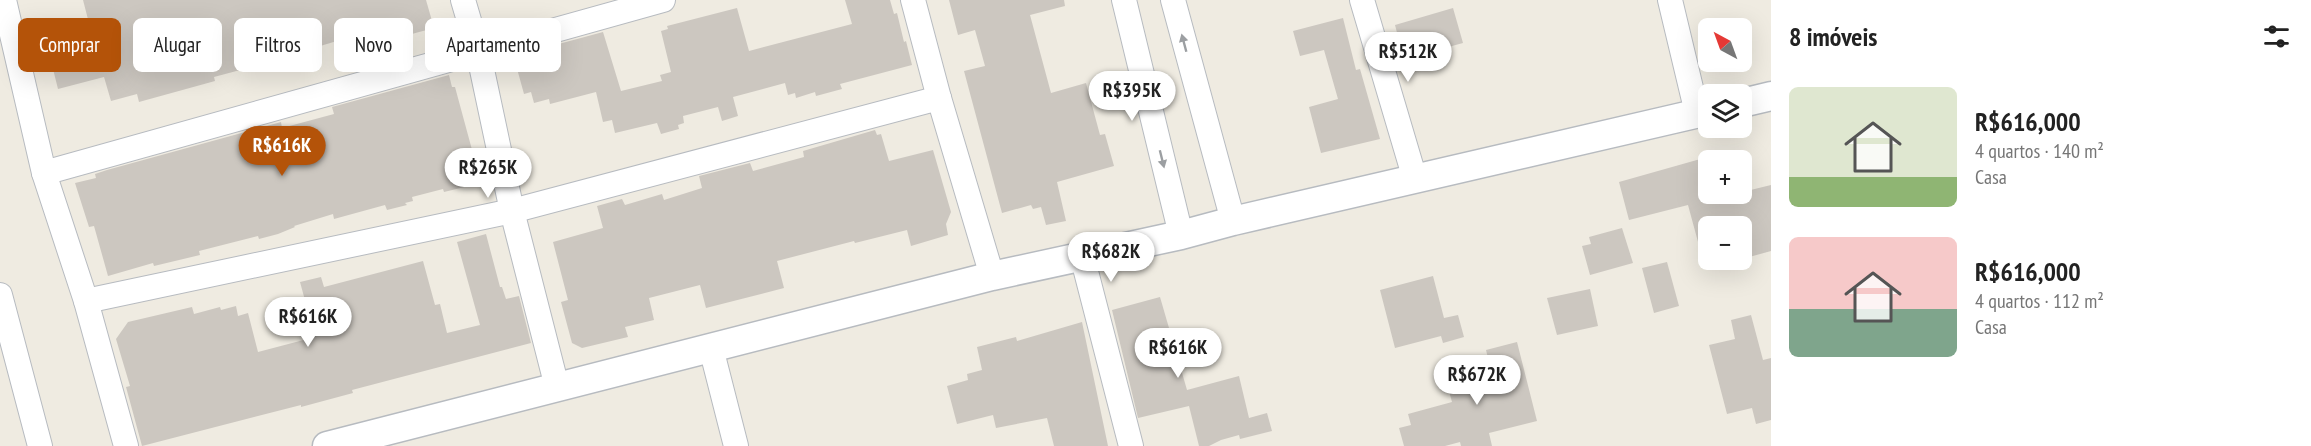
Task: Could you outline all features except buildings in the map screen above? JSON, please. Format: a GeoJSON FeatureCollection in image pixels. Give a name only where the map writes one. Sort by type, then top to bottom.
{"type":"FeatureCollection","features":[{"type":"Feature","properties":{"kind":"street"},"geometry":{"type":"LineString","coordinates":[[463,0],[468,18]]}},
{"type":"Feature","properties":{"kind":"street"},"geometry":{"type":"LineString","coordinates":[[561,28],[663,0]]}},
{"type":"Feature","properties":{"kind":"street"},"geometry":{"type":"LineString","coordinates":[[913,0],[939,98],[992,276]]}},
{"type":"Feature","properties":{"kind":"street"},"geometry":{"type":"LineString","coordinates":[[1124,0],[1181,235]]}},
{"type":"Feature","properties":{"kind":"street"},"geometry":{"type":"LineString","coordinates":[[1173,0],[1233,221]]}},
{"type":"Feature","properties":{"kind":"street"},"geometry":{"type":"LineString","coordinates":[[1362,0],[1415,178]]}},
{"type":"Feature","properties":{"kind":"street"},"geometry":{"type":"LineString","coordinates":[[1670,0],[1698,95]]}},
{"type":"Feature","properties":{"kind":"street"},"geometry":{"type":"LineString","coordinates":[[7,1],[44,172],[86,301],[126,446]]}},
{"type":"Feature","properties":{"kind":"street"},"geometry":{"type":"LineString","coordinates":[[44,172],[425,66]]}},
{"type":"Feature","properties":{"kind":"street"},"geometry":{"type":"LineString","coordinates":[[482,72],[512,211],[557,387]]}},
{"type":"Feature","properties":{"kind":"street"},"geometry":{"type":"LineString","coordinates":[[1752,101],[1771,96]]}},
{"type":"Feature","properties":{"kind":"street"},"geometry":{"type":"LineString","coordinates":[[86,301],[512,211],[939,98]]}},
{"type":"Feature","properties":{"kind":"street"},"geometry":{"type":"LineString","coordinates":[[327,446],[992,276],[1181,235],[1698,113]]}},
{"type":"Feature","properties":{"kind":"street"},"geometry":{"type":"LineString","coordinates":[[1082,256],[1131,446]]}},
{"type":"Feature","properties":{"kind":"street"},"geometry":{"type":"LineString","coordinates":[[0,296],[40,446]]}},
{"type":"Feature","properties":{"kind":"street"},"geometry":{"type":"LineString","coordinates":[[711,348],[736,446]]}}]}
